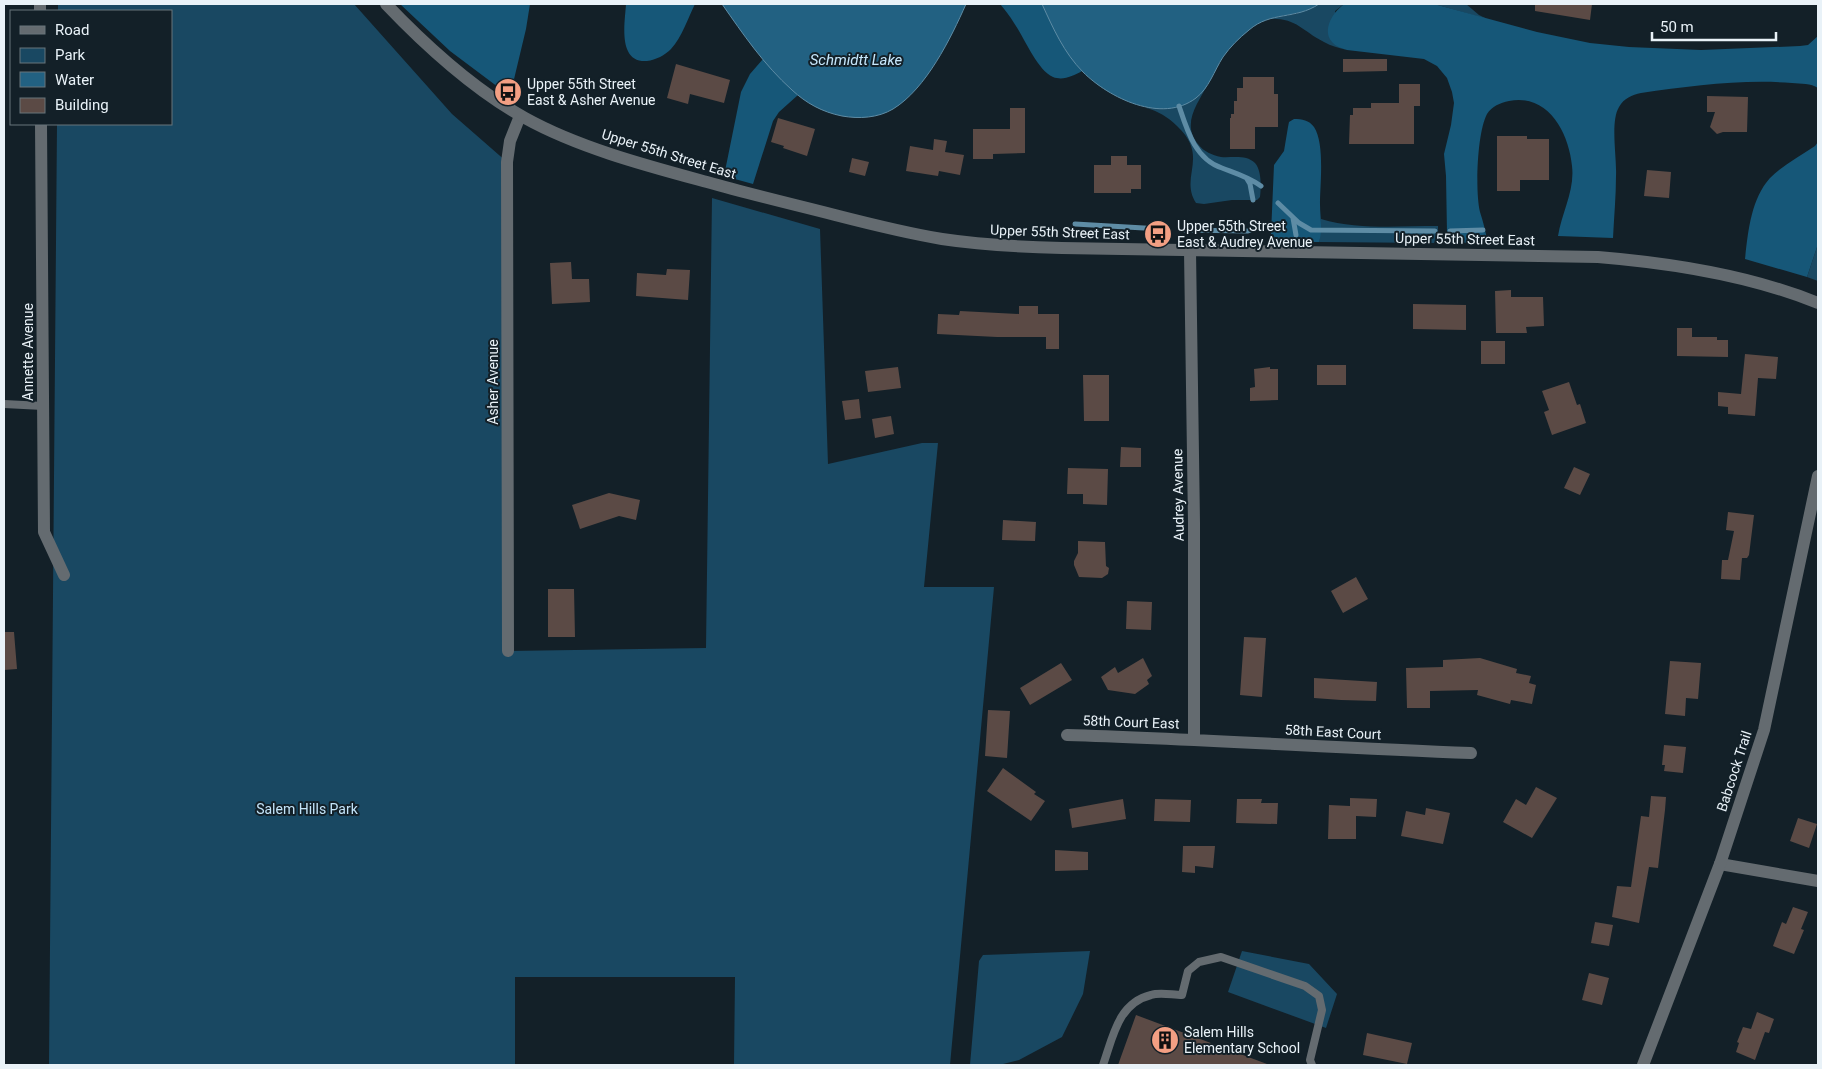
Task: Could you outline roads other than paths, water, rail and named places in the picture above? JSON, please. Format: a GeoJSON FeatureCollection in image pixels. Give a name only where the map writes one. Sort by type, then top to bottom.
{"type":"FeatureCollection","features":[{"type":"Feature","properties":{"kind":"street","name":"Upper 55th Street East"},"geometry":{"type":"LineString","coordinates":[[386,4],[423,41],[488,94],[520,116],[576,141],[644,164],[767,198],[922,236],[998,246],[1604,258],[1656,263],[1708,272],[1769,286],[1818,303]]}},
{"type":"Feature","properties":{"kind":"street","name":"Asher Avenue"},"geometry":{"type":"LineString","coordinates":[[508,651],[507,162],[510,141],[520,116]]}},
{"type":"Feature","properties":{"kind":"street","name":"Annette Avenue"},"geometry":{"type":"LineString","coordinates":[[41,125],[44,532],[64,575]]}},
{"type":"Feature","properties":{"kind":"street","name":"Audrey Avenue"},"geometry":{"type":"LineString","coordinates":[[1190,251],[1194,523],[1194,739]]}},
{"type":"Feature","properties":{"kind":"street","name":"Babcock Trail"},"geometry":{"type":"LineString","coordinates":[[1643,1065],[1720,864],[1764,730],[1818,476]]}},
{"type":"Feature","properties":{"kind":"street","name":"58th Court East"},"geometry":{"type":"LineString","coordinates":[[1067,736],[1194,739]]}},
{"type":"Feature","properties":{"kind":"street","name":"58th East Court"},"geometry":{"type":"LineString","coordinates":[[1194,739],[1471,753]]}},
{"type":"Feature","properties":{"kind":"street"},"geometry":{"type":"LineString","coordinates":[[1720,864],[1818,882]]}},
{"type":"Feature","properties":{"kind":"lane"},"geometry":{"type":"LineString","coordinates":[[4,404],[43,406]]}},
{"type":"Feature","properties":{"kind":"lane"},"geometry":{"type":"LineString","coordinates":[[1103,1065],[1120,1019],[1131,1003],[1152,994],[1182,995],[1188,971],[1199,962],[1221,957],[1304,986],[1320,996],[1322,1010],[1310,1060],[1312,1065]]}},
{"type":"Feature","properties":{"kind":"water","name":"Schmidtt Lake"},"geometry":{"type":"Polygon","coordinates":[[[722,4],[966,4],[945,47],[927,76],[916,89],[905,100],[887,112],[875,116],[855,117],[828,112],[797,95],[763,60],[722,4]]]}},
{"type":"Feature","properties":{"kind":"water"},"geometry":{"type":"Polygon","coordinates":[[[1042,4],[1319,4],[1301,12],[1257,24],[1242,36],[1223,57],[1201,94],[1182,105],[1168,109],[1136,105],[1121,99],[1094,82],[1076,65],[1055,31],[1042,4]]]}},
{"type":"Feature","properties":{"kind":"waterway"},"geometry":{"type":"LineString","coordinates":[[1179,106],[1193,143],[1205,158],[1213,164],[1261,186]]}},
{"type":"Feature","properties":{"kind":"waterway"},"geometry":{"type":"LineString","coordinates":[[1247,179],[1250,184],[1253,200]]}},
{"type":"Feature","properties":{"kind":"waterway"},"geometry":{"type":"LineString","coordinates":[[1278,203],[1299,223],[1311,230],[1435,231]]}},
{"type":"Feature","properties":{"kind":"waterway"},"geometry":{"type":"LineString","coordinates":[[1293,218],[1296,235]]}},
{"type":"Feature","properties":{"kind":"waterway"},"geometry":{"type":"LineString","coordinates":[[1075,224],[1161,229]]}},
{"type":"Feature","properties":{"kind":"waterway"},"geometry":{"type":"LineString","coordinates":[[1183,230],[1248,231],[1251,230],[1252,225]]}},
{"type":"Feature","properties":{"kind":"waterway"},"geometry":{"type":"LineString","coordinates":[[1450,231],[1483,230]]}},
{"type":"Feature","properties":{"kind":"place","name":"Upper 55th Street East & Asher Avenue"},"geometry":{"type":"Point","coordinates":[508,92]}},
{"type":"Feature","properties":{"kind":"place","name":"Upper 55th Street East & Audrey Avenue"},"geometry":{"type":"Point","coordinates":[1158,234]}},
{"type":"Feature","properties":{"kind":"place","name":"Salem Hills Elementary School"},"geometry":{"type":"Point","coordinates":[1165,1040]}},
{"type":"Feature","properties":{"kind":"park label","name":"Salem Hills Park"},"geometry":{"type":"Point","coordinates":[307,809]}}]}
